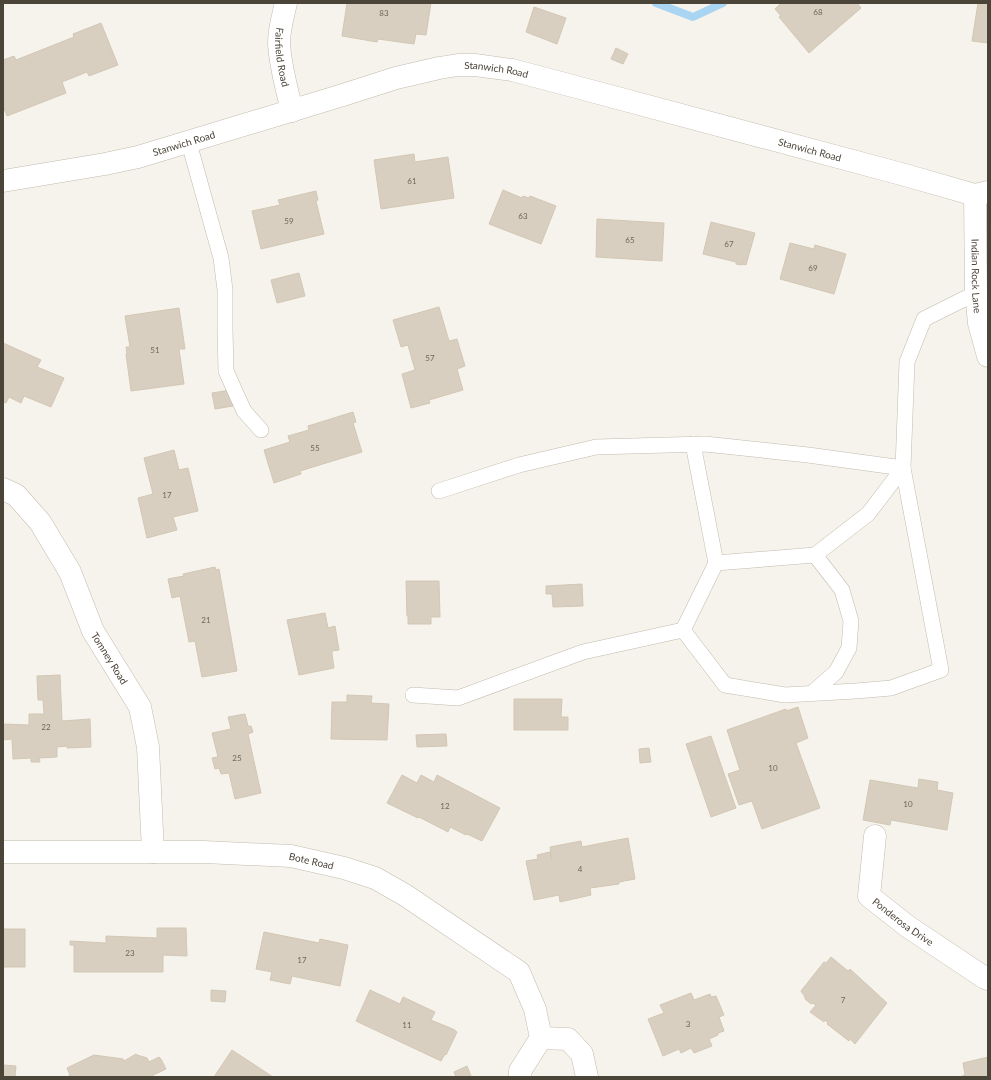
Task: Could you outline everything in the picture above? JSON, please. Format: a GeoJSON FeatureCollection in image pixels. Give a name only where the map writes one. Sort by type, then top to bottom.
{"type":"FeatureCollection","features":[{"type":"Feature","properties":{"kind":"street","name":"Fairfield Road"},"geometry":{"type":"LineString","coordinates":[[286,3],[280,28],[279,43],[285,81],[292,111]]}},
{"type":"Feature","properties":{"kind":"street","name":"Stanwich Road"},"geometry":{"type":"LineString","coordinates":[[3,180],[105,164],[138,157],[189,143],[396,78],[439,68],[476,65],[512,70],[981,194]]}},
{"type":"Feature","properties":{"kind":"street","name":"Indian Rock Lane"},"geometry":{"type":"LineString","coordinates":[[981,194],[976,293],[979,323],[988,356]]}},
{"type":"Feature","properties":{"kind":"street","name":"Tomney Road"},"geometry":{"type":"LineString","coordinates":[[3,488],[16,495],[40,522],[70,572],[93,631],[140,707],[148,747],[153,852]]}},
{"type":"Feature","properties":{"kind":"street","name":"Ponderosa Drive"},"geometry":{"type":"LineString","coordinates":[[875,836],[869,896],[907,926],[988,979]]}},
{"type":"Feature","properties":{"kind":"street","name":"Bote Road"},"geometry":{"type":"LineString","coordinates":[[3,852],[204,852],[291,856],[344,868],[375,878],[405,895],[519,972],[535,1009],[541,1038]]}},
{"type":"Feature","properties":{"kind":"street"},"geometry":{"type":"LineString","coordinates":[[520,1077],[520,1071],[541,1038],[568,1039],[582,1054],[587,1077]]}},
{"type":"Feature","properties":{"kind":"lane"},"geometry":{"type":"LineString","coordinates":[[189,143],[221,258],[225,290],[226,371],[244,411],[262,430]]}},
{"type":"Feature","properties":{"kind":"lane"},"geometry":{"type":"LineString","coordinates":[[683,630],[725,685],[785,695],[892,688],[941,670],[903,468],[906,362],[924,319],[976,293]]}},
{"type":"Feature","properties":{"kind":"lane"},"geometry":{"type":"LineString","coordinates":[[683,630],[716,563],[693,444]]}},
{"type":"Feature","properties":{"kind":"lane"},"geometry":{"type":"LineString","coordinates":[[439,491],[519,465],[596,447],[705,444],[808,455],[903,468]]}},
{"type":"Feature","properties":{"kind":"lane"},"geometry":{"type":"LineString","coordinates":[[716,563],[815,555],[868,514],[903,468]]}},
{"type":"Feature","properties":{"kind":"lane"},"geometry":{"type":"LineString","coordinates":[[812,693],[836,672],[849,648],[851,621],[842,590],[815,555]]}},
{"type":"Feature","properties":{"kind":"lane"},"geometry":{"type":"LineString","coordinates":[[413,695],[458,698],[583,652],[683,630]]}},
{"type":"Feature","properties":{"kind":"building"},"geometry":{"type":"Polygon","coordinates":[[[347,3],[431,3],[426,35],[416,34],[414,44],[378,39],[377,42],[342,36],[347,3]]]}},
{"type":"Feature","properties":{"kind":"building"},"geometry":{"type":"Polygon","coordinates":[[[781,3],[857,3],[861,8],[809,53],[779,17],[781,16],[775,9],[781,3]]]}},
{"type":"Feature","properties":{"kind":"building"},"geometry":{"type":"Polygon","coordinates":[[[978,3],[988,3],[988,43],[972,41],[978,3]]]}},
{"type":"Feature","properties":{"kind":"building"},"geometry":{"type":"Polygon","coordinates":[[[534,7],[566,18],[557,44],[526,32],[534,7]]]}},
{"type":"Feature","properties":{"kind":"building"},"geometry":{"type":"Polygon","coordinates":[[[101,23],[118,65],[89,76],[87,72],[62,82],[66,93],[7,116],[3,106],[3,60],[14,56],[16,60],[74,37],[73,34],[101,23]]]}},
{"type":"Feature","properties":{"kind":"building"},"geometry":{"type":"Polygon","coordinates":[[[616,48],[628,54],[623,64],[611,59],[616,48]]]}},
{"type":"Feature","properties":{"kind":"building"},"geometry":{"type":"Polygon","coordinates":[[[414,154],[415,162],[448,157],[454,198],[381,209],[374,160],[414,154]]]}},
{"type":"Feature","properties":{"kind":"building"},"geometry":{"type":"Polygon","coordinates":[[[503,190],[522,198],[523,196],[529,198],[530,196],[556,206],[541,244],[489,224],[503,190]]]}},
{"type":"Feature","properties":{"kind":"building"},"geometry":{"type":"Polygon","coordinates":[[[316,191],[318,200],[316,201],[324,234],[261,249],[252,211],[280,205],[278,200],[316,191]]]}},
{"type":"Feature","properties":{"kind":"building"},"geometry":{"type":"Polygon","coordinates":[[[597,219],[664,223],[662,261],[596,257],[597,219]]]}},
{"type":"Feature","properties":{"kind":"building"},"geometry":{"type":"Polygon","coordinates":[[[711,222],[755,233],[746,265],[736,264],[736,262],[703,254],[711,222]]]}},
{"type":"Feature","properties":{"kind":"building"},"geometry":{"type":"Polygon","coordinates":[[[790,243],[814,249],[815,245],[846,254],[834,294],[780,279],[790,243]]]}},
{"type":"Feature","properties":{"kind":"building"},"geometry":{"type":"Polygon","coordinates":[[[299,273],[305,296],[277,303],[271,280],[299,273]]]}},
{"type":"Feature","properties":{"kind":"building"},"geometry":{"type":"Polygon","coordinates":[[[439,307],[449,341],[457,339],[465,366],[457,369],[463,390],[429,400],[430,403],[411,408],[402,374],[415,370],[408,345],[401,347],[393,320],[439,307]]]}},
{"type":"Feature","properties":{"kind":"building"},"geometry":{"type":"Polygon","coordinates":[[[179,308],[185,349],[179,349],[184,384],[131,391],[126,354],[126,347],[130,347],[125,316],[179,308]]]}},
{"type":"Feature","properties":{"kind":"building"},"geometry":{"type":"Polygon","coordinates":[[[3,343],[41,360],[37,367],[64,378],[51,407],[24,396],[21,403],[9,397],[6,403],[3,402],[3,343]]]}},
{"type":"Feature","properties":{"kind":"building"},"geometry":{"type":"Polygon","coordinates":[[[230,390],[233,406],[215,409],[212,393],[230,390]]]}},
{"type":"Feature","properties":{"kind":"building"},"geometry":{"type":"Polygon","coordinates":[[[353,412],[356,422],[353,423],[362,452],[300,471],[301,474],[274,483],[264,450],[290,442],[288,436],[309,430],[308,426],[353,412]]]}},
{"type":"Feature","properties":{"kind":"building"},"geometry":{"type":"Polygon","coordinates":[[[174,450],[179,470],[188,468],[198,511],[173,517],[177,530],[147,538],[138,498],[153,494],[144,458],[174,450]]]}},
{"type":"Feature","properties":{"kind":"building"},"geometry":{"type":"Polygon","coordinates":[[[215,567],[216,570],[219,569],[237,671],[202,677],[195,641],[189,642],[180,596],[172,598],[168,579],[215,567]]]}},
{"type":"Feature","properties":{"kind":"building"},"geometry":{"type":"Polygon","coordinates":[[[406,581],[439,581],[440,617],[431,617],[431,624],[408,624],[406,581]]]}},
{"type":"Feature","properties":{"kind":"building"},"geometry":{"type":"Polygon","coordinates":[[[582,584],[583,606],[553,607],[552,594],[546,594],[546,586],[582,584]]]}},
{"type":"Feature","properties":{"kind":"building"},"geometry":{"type":"Polygon","coordinates":[[[325,613],[328,628],[335,626],[339,650],[332,651],[334,668],[299,675],[287,620],[325,613]]]}},
{"type":"Feature","properties":{"kind":"building"},"geometry":{"type":"Polygon","coordinates":[[[60,675],[62,721],[90,719],[91,747],[57,747],[57,757],[39,758],[40,762],[31,762],[31,758],[13,759],[12,739],[3,740],[3,724],[29,725],[29,714],[44,714],[43,700],[38,700],[37,676],[60,675]]]}},
{"type":"Feature","properties":{"kind":"building"},"geometry":{"type":"Polygon","coordinates":[[[347,695],[372,696],[371,703],[389,704],[387,740],[331,739],[332,702],[347,702],[347,695]]]}},
{"type":"Feature","properties":{"kind":"building"},"geometry":{"type":"Polygon","coordinates":[[[514,699],[562,699],[561,717],[568,717],[568,730],[514,730],[514,699]]]}},
{"type":"Feature","properties":{"kind":"building"},"geometry":{"type":"Polygon","coordinates":[[[798,707],[808,738],[796,743],[820,808],[762,829],[752,801],[739,805],[728,774],[740,770],[727,730],[786,709],[786,711],[798,707]]]}},
{"type":"Feature","properties":{"kind":"building"},"geometry":{"type":"Polygon","coordinates":[[[245,714],[248,726],[251,726],[253,732],[248,734],[261,793],[235,799],[229,773],[221,774],[219,768],[215,769],[212,758],[218,757],[212,733],[231,729],[228,717],[245,714]]]}},
{"type":"Feature","properties":{"kind":"building"},"geometry":{"type":"Polygon","coordinates":[[[446,734],[447,746],[417,747],[416,735],[446,734]]]}},
{"type":"Feature","properties":{"kind":"building"},"geometry":{"type":"Polygon","coordinates":[[[711,736],[736,808],[711,817],[686,744],[711,736]]]}},
{"type":"Feature","properties":{"kind":"building"},"geometry":{"type":"Polygon","coordinates":[[[649,748],[651,762],[640,763],[639,749],[649,748]]]}},
{"type":"Feature","properties":{"kind":"building"},"geometry":{"type":"Polygon","coordinates":[[[402,775],[417,783],[421,775],[434,782],[437,775],[500,808],[482,841],[450,827],[448,832],[387,803],[402,775]]]}},
{"type":"Feature","properties":{"kind":"building"},"geometry":{"type":"Polygon","coordinates":[[[919,779],[938,782],[937,790],[953,793],[947,830],[891,820],[890,825],[863,820],[870,780],[918,788],[919,779]]]}},
{"type":"Feature","properties":{"kind":"building"},"geometry":{"type":"Polygon","coordinates":[[[628,838],[635,879],[619,882],[619,884],[590,888],[591,895],[560,902],[559,895],[534,900],[526,861],[538,859],[537,855],[550,852],[552,859],[550,847],[581,841],[582,847],[628,838]]]}},
{"type":"Feature","properties":{"kind":"building"},"geometry":{"type":"Polygon","coordinates":[[[157,928],[186,928],[187,956],[163,955],[163,972],[74,972],[74,945],[70,945],[70,941],[106,943],[106,936],[157,938],[157,928]]]}},
{"type":"Feature","properties":{"kind":"building"},"geometry":{"type":"Polygon","coordinates":[[[3,929],[25,929],[25,967],[3,967],[3,929]]]}},
{"type":"Feature","properties":{"kind":"building"},"geometry":{"type":"Polygon","coordinates":[[[264,932],[319,943],[320,939],[348,945],[340,986],[292,976],[290,984],[270,980],[272,972],[256,969],[264,932]]]}},
{"type":"Feature","properties":{"kind":"building"},"geometry":{"type":"Polygon","coordinates":[[[831,957],[848,971],[850,969],[887,1003],[855,1044],[827,1024],[828,1023],[825,1020],[824,1022],[810,1012],[816,1005],[811,1004],[805,999],[801,991],[824,962],[826,963],[831,957]]]}},
{"type":"Feature","properties":{"kind":"building"},"geometry":{"type":"Polygon","coordinates":[[[211,990],[226,991],[225,1002],[211,1001],[211,990]]]}},
{"type":"Feature","properties":{"kind":"building"},"geometry":{"type":"Polygon","coordinates":[[[370,990],[400,1004],[403,997],[435,1012],[431,1020],[457,1032],[446,1055],[445,1054],[441,1061],[356,1021],[370,990]]]}},
{"type":"Feature","properties":{"kind":"building"},"geometry":{"type":"Polygon","coordinates":[[[691,993],[694,1000],[710,994],[711,997],[716,996],[724,1015],[719,1017],[724,1031],[709,1039],[712,1046],[694,1053],[691,1048],[681,1053],[679,1049],[663,1056],[648,1019],[664,1013],[660,1005],[691,993]]]}},
{"type":"Feature","properties":{"kind":"building"},"geometry":{"type":"Polygon","coordinates":[[[232,1050],[273,1077],[214,1077],[232,1050]]]}},
{"type":"Feature","properties":{"kind":"building"},"geometry":{"type":"Polygon","coordinates":[[[136,1054],[147,1058],[149,1062],[159,1057],[166,1069],[149,1077],[70,1077],[67,1068],[94,1055],[123,1059],[124,1061],[136,1054]]]}},
{"type":"Feature","properties":{"kind":"building"},"geometry":{"type":"Polygon","coordinates":[[[988,1057],[988,1077],[960,1077],[965,1075],[963,1063],[988,1057]]]}},
{"type":"Feature","properties":{"kind":"building"},"geometry":{"type":"Polygon","coordinates":[[[3,1065],[16,1066],[15,1077],[3,1077],[3,1065]]]}},
{"type":"Feature","properties":{"kind":"building"},"geometry":{"type":"Polygon","coordinates":[[[467,1066],[471,1076],[456,1077],[454,1072],[467,1066]]]}},
{"type":"Feature","properties":{"kind":"waterway"},"geometry":{"type":"LineString","coordinates":[[656,3],[693,17],[723,3]]}}]}
